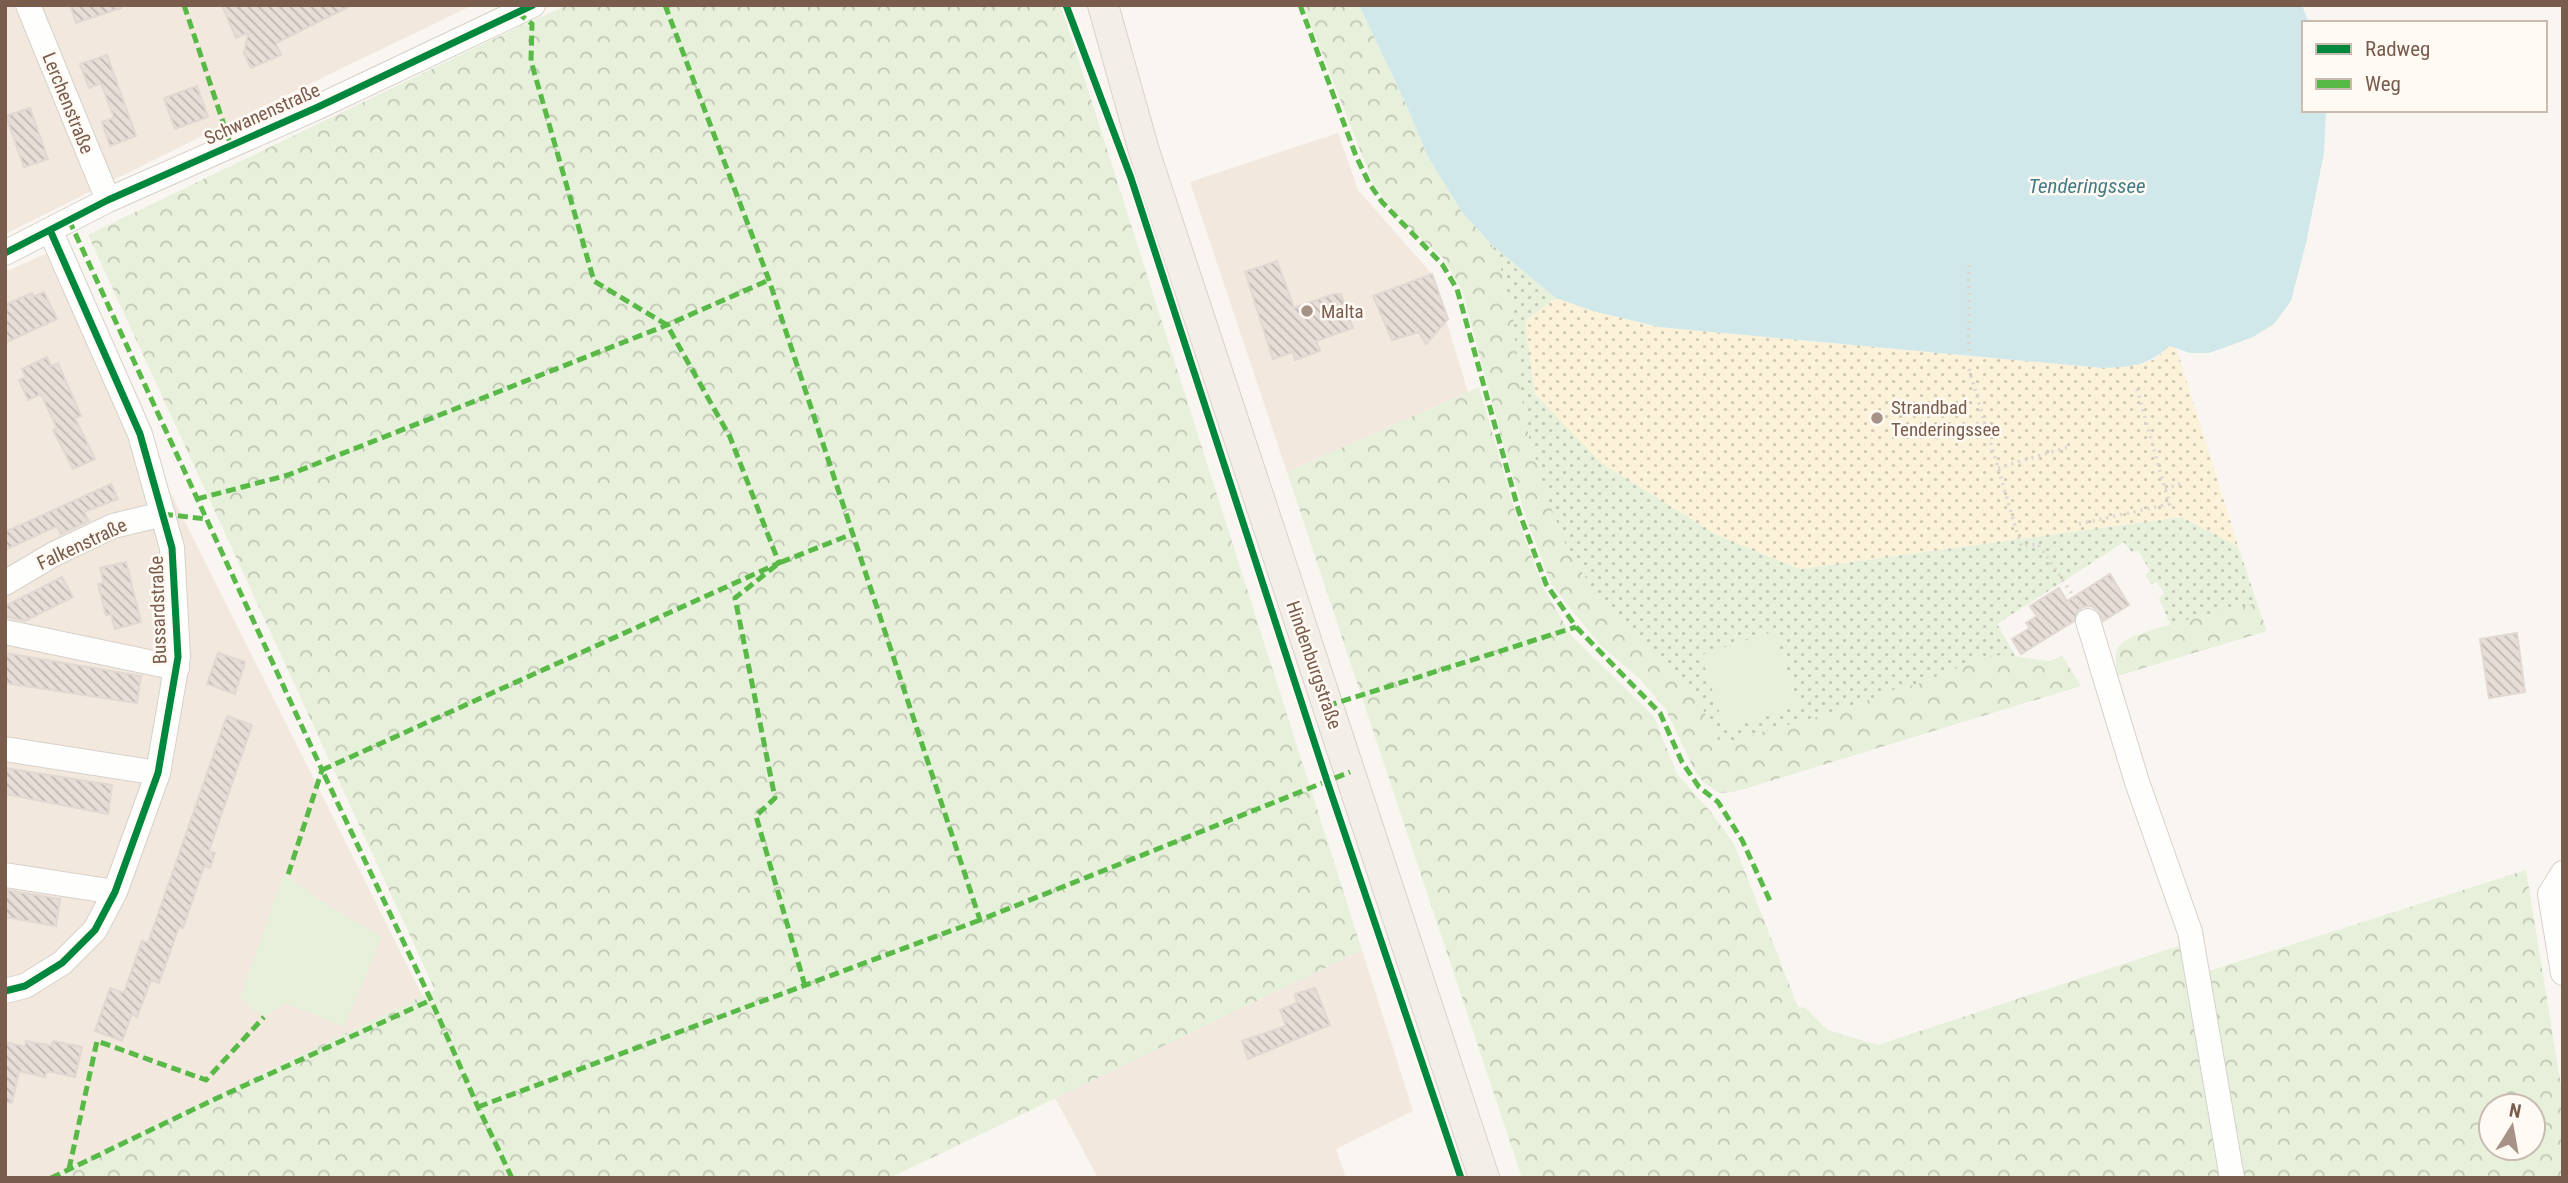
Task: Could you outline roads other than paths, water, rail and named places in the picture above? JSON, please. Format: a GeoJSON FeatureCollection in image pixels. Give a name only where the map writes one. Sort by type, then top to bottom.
{"type":"FeatureCollection","features":[{"type":"Feature","properties":{"kind":"main road","name":"Hindenburgstraße"},"geometry":{"type":"LineString","coordinates":[[1089,5],[1144,151],[1484,1178]]}},
{"type":"Feature","properties":{"kind":"main road","name":"Hindenburgstraße"},"geometry":{"type":"LineString","coordinates":[[1103,5],[1144,151]]}},
{"type":"Feature","properties":{"kind":"street","name":"Lerchenstraße"},"geometry":{"type":"LineString","coordinates":[[29,5],[108,200]]}},
{"type":"Feature","properties":{"kind":"street","name":"Schwanenstraße"},"geometry":{"type":"LineString","coordinates":[[5,253],[108,200],[318,107],[521,7]]}},
{"type":"Feature","properties":{"kind":"street","name":"Bussardstraße"},"geometry":{"type":"LineString","coordinates":[[5,991],[24,986],[62,963],[95,930],[115,892],[158,773],[177,668],[172,548],[140,434],[50,230]]}},
{"type":"Feature","properties":{"kind":"street","name":"Falkenstraße"},"geometry":{"type":"LineString","coordinates":[[5,583],[54,554],[113,526],[163,514]]}},
{"type":"Feature","properties":{"kind":"street"},"geometry":{"type":"LineString","coordinates":[[2088,621],[2137,782],[2190,932],[2232,1178]]}},
{"type":"Feature","properties":{"kind":"street"},"geometry":{"type":"LineString","coordinates":[[5,632],[177,668]]}},
{"type":"Feature","properties":{"kind":"street"},"geometry":{"type":"LineString","coordinates":[[5,749],[158,773]]}},
{"type":"Feature","properties":{"kind":"street"},"geometry":{"type":"LineString","coordinates":[[2563,873],[2550,894],[2563,973]]}},
{"type":"Feature","properties":{"kind":"street"},"geometry":{"type":"LineString","coordinates":[[5,875],[115,892]]}},
{"type":"Feature","properties":{"kind":"water","name":"Tenderingssee"},"geometry":{"type":"Polygon","coordinates":[[[1359,5],[2302,5],[2308,21],[2302,21],[2302,112],[2326,112],[2324,153],[2306,243],[2291,301],[2274,324],[2253,337],[2209,353],[2190,353],[2170,346],[2154,358],[2139,364],[2103,368],[1659,327],[1593,311],[1556,298],[1492,245],[1462,212],[1428,157],[1359,5]]]}},
{"type":"Feature","properties":{"kind":"place","name":"Malta"},"geometry":{"type":"Point","coordinates":[1307,311]}},
{"type":"Feature","properties":{"kind":"place","name":"Strandbad Tenderingssee"},"geometry":{"type":"Point","coordinates":[1877,418]}}]}
